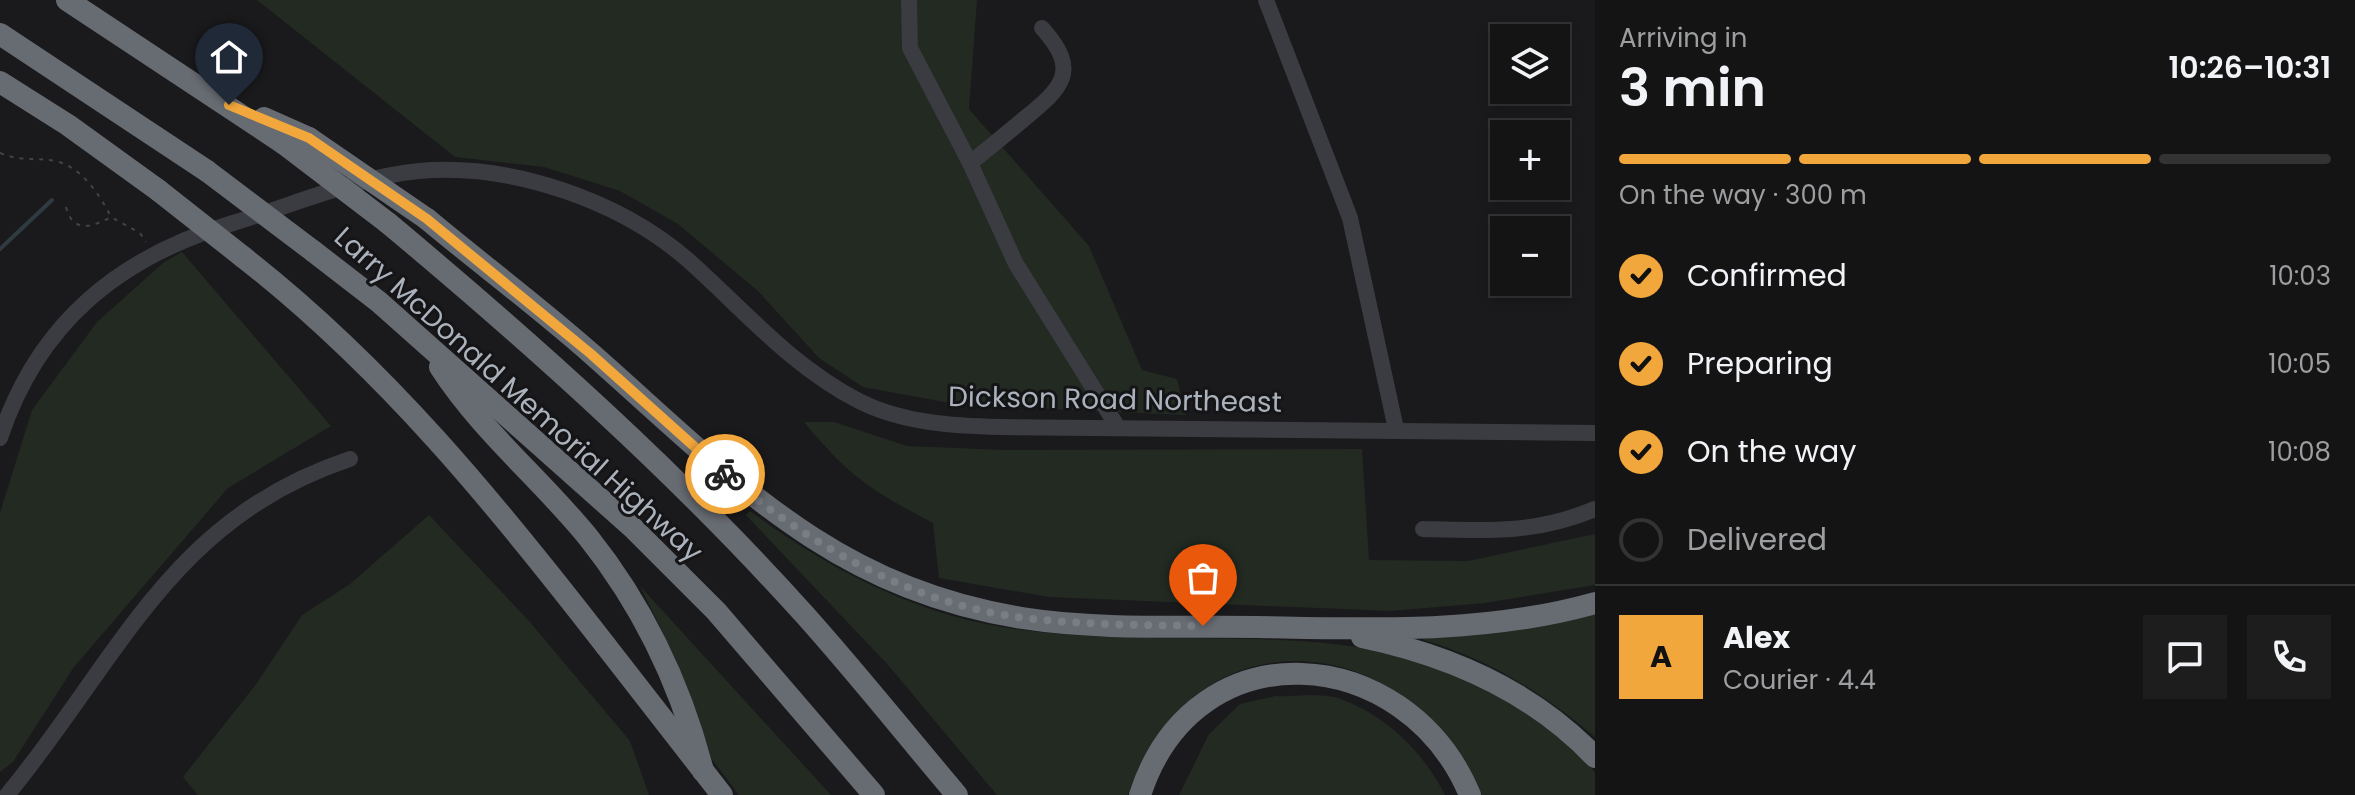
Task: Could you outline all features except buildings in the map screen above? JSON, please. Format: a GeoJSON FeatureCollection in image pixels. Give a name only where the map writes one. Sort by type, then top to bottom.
{"type":"FeatureCollection","features":[{"type":"Feature","properties":{"kind":"highway","name":"Larry McDonald Memorial Highway"},"geometry":{"type":"LineString","coordinates":[[67,0],[283,143],[388,223],[468,290],[711,517],[804,615],[957,795]]}},
{"type":"Feature","properties":{"kind":"highway","name":"Larry McDonald Memorial Highway"},"geometry":{"type":"LineString","coordinates":[[0,34],[207,171],[313,251],[424,342],[633,528],[725,622],[869,791]]}},
{"type":"Feature","properties":{"kind":"highway"},"geometry":{"type":"LineString","coordinates":[[0,82],[68,125],[158,190],[351,348],[426,425],[495,503],[722,795]]}},
{"type":"Feature","properties":{"kind":"highway"},"geometry":{"type":"LineString","coordinates":[[229,105],[309,138],[427,219],[591,354],[754,499],[810,538],[890,579],[975,608],[1023,618],[1116,624],[1319,628],[1494,624],[1595,603]]}},
{"type":"Feature","properties":{"kind":"highway"},"geometry":{"type":"LineString","coordinates":[[424,342],[467,409],[589,538],[644,619],[684,707],[708,795]]}},
{"type":"Feature","properties":{"kind":"highway"},"geometry":{"type":"LineString","coordinates":[[1319,628],[1392,643],[1481,675],[1555,720],[1593,755]]}},
{"type":"Feature","properties":{"kind":"highway"},"geometry":{"type":"LineString","coordinates":[[1140,795],[1155,761],[1172,736],[1218,694],[1257,677],[1300,671],[1329,674],[1360,684],[1409,713],[1448,754],[1470,795]]}},
{"type":"Feature","properties":{"kind":"street"},"geometry":{"type":"LineString","coordinates":[[909,0],[910,48],[970,163],[1016,264],[1117,426]]}},
{"type":"Feature","properties":{"kind":"street"},"geometry":{"type":"LineString","coordinates":[[1266,0],[1350,218],[1396,429]]}},
{"type":"Feature","properties":{"kind":"street"},"geometry":{"type":"LineString","coordinates":[[970,163],[1058,91],[1064,63],[1054,42],[1042,28]]}},
{"type":"Feature","properties":{"kind":"street","name":"Dickson Road Northeast"},"geometry":{"type":"LineString","coordinates":[[0,438],[21,386],[45,347],[96,291],[137,262],[202,232],[370,182],[420,171],[488,175],[560,188],[637,221],[687,260],[798,364],[861,402],[912,419],[958,426],[1595,433]]}},
{"type":"Feature","properties":{"kind":"street"},"geometry":{"type":"LineString","coordinates":[[7,795],[137,617],[202,542],[268,493],[301,476],[350,459]]}},
{"type":"Feature","properties":{"kind":"street"},"geometry":{"type":"LineString","coordinates":[[1423,529],[1507,532],[1558,524],[1595,509]]}},
{"type":"Feature","properties":{"kind":"path"},"geometry":{"type":"LineString","coordinates":[[0,153],[25,161],[56,161],[72,168],[94,190],[111,217],[140,233],[150,249]]}},
{"type":"Feature","properties":{"kind":"path"},"geometry":{"type":"LineString","coordinates":[[66,207],[72,221],[79,226],[91,227],[111,217]]}},
{"type":"Feature","properties":{"kind":"shaded area"},"geometry":{"type":"Polygon","coordinates":[[[257,0],[977,0],[969,109],[1089,246],[1142,370],[1177,379],[1186,415],[961,405],[863,387],[819,358],[758,291],[678,224],[620,191],[544,167],[455,157],[257,0]]]}},
{"type":"Feature","properties":{"kind":"shaded area"},"geometry":{"type":"Polygon","coordinates":[[[182,252],[331,426],[228,488],[74,667],[13,762],[0,772],[0,513],[32,410],[97,322],[163,263],[182,252]]]}},
{"type":"Feature","properties":{"kind":"shaded area"},"geometry":{"type":"Polygon","coordinates":[[[804,422],[834,422],[907,446],[1005,450],[1362,449],[1369,560],[1468,561],[1595,534],[1595,585],[1485,603],[1390,611],[1049,597],[939,578],[933,523],[862,481],[835,457],[804,422]]]}},
{"type":"Feature","properties":{"kind":"shaded area"},"geometry":{"type":"Polygon","coordinates":[[[750,511],[808,550],[869,584],[968,620],[1084,636],[1314,642],[1386,653],[1457,675],[1526,713],[1595,772],[1595,795],[1480,795],[1446,738],[1403,697],[1353,671],[1300,661],[1248,668],[1199,692],[1158,735],[1128,795],[997,795],[888,665],[746,515],[750,511]]]}},
{"type":"Feature","properties":{"kind":"shaded area"},"geometry":{"type":"Polygon","coordinates":[[[429,515],[529,621],[630,741],[649,795],[198,795],[183,777],[257,683],[302,615],[350,584],[429,515]]]}},
{"type":"Feature","properties":{"kind":"shaded area"},"geometry":{"type":"Polygon","coordinates":[[[640,586],[831,795],[739,795],[711,758],[677,662],[640,586]]]}},
{"type":"Feature","properties":{"kind":"shaded area"},"geometry":{"type":"Polygon","coordinates":[[[1595,612],[1595,737],[1556,706],[1493,667],[1423,640],[1426,632],[1595,612]]]}},
{"type":"Feature","properties":{"kind":"shaded area"},"geometry":{"type":"Polygon","coordinates":[[[1319,695],[1336,698],[1375,716],[1415,751],[1445,795],[1179,795],[1209,734],[1240,704],[1275,696],[1319,695]]]}},
{"type":"Feature","properties":{"kind":"waterway"},"geometry":{"type":"LineString","coordinates":[[0,249],[52,200]]}},
{"type":"Feature","properties":{"kind":"way so far"},"geometry":{"type":"LineString","coordinates":[[725,474],[754,499],[810,538],[890,579],[935,596],[1023,618],[1203,626]]}},
{"type":"Feature","properties":{"kind":"route"},"geometry":{"type":"LineString","coordinates":[[229,105],[309,138],[427,219],[591,354],[725,474]]}}]}
